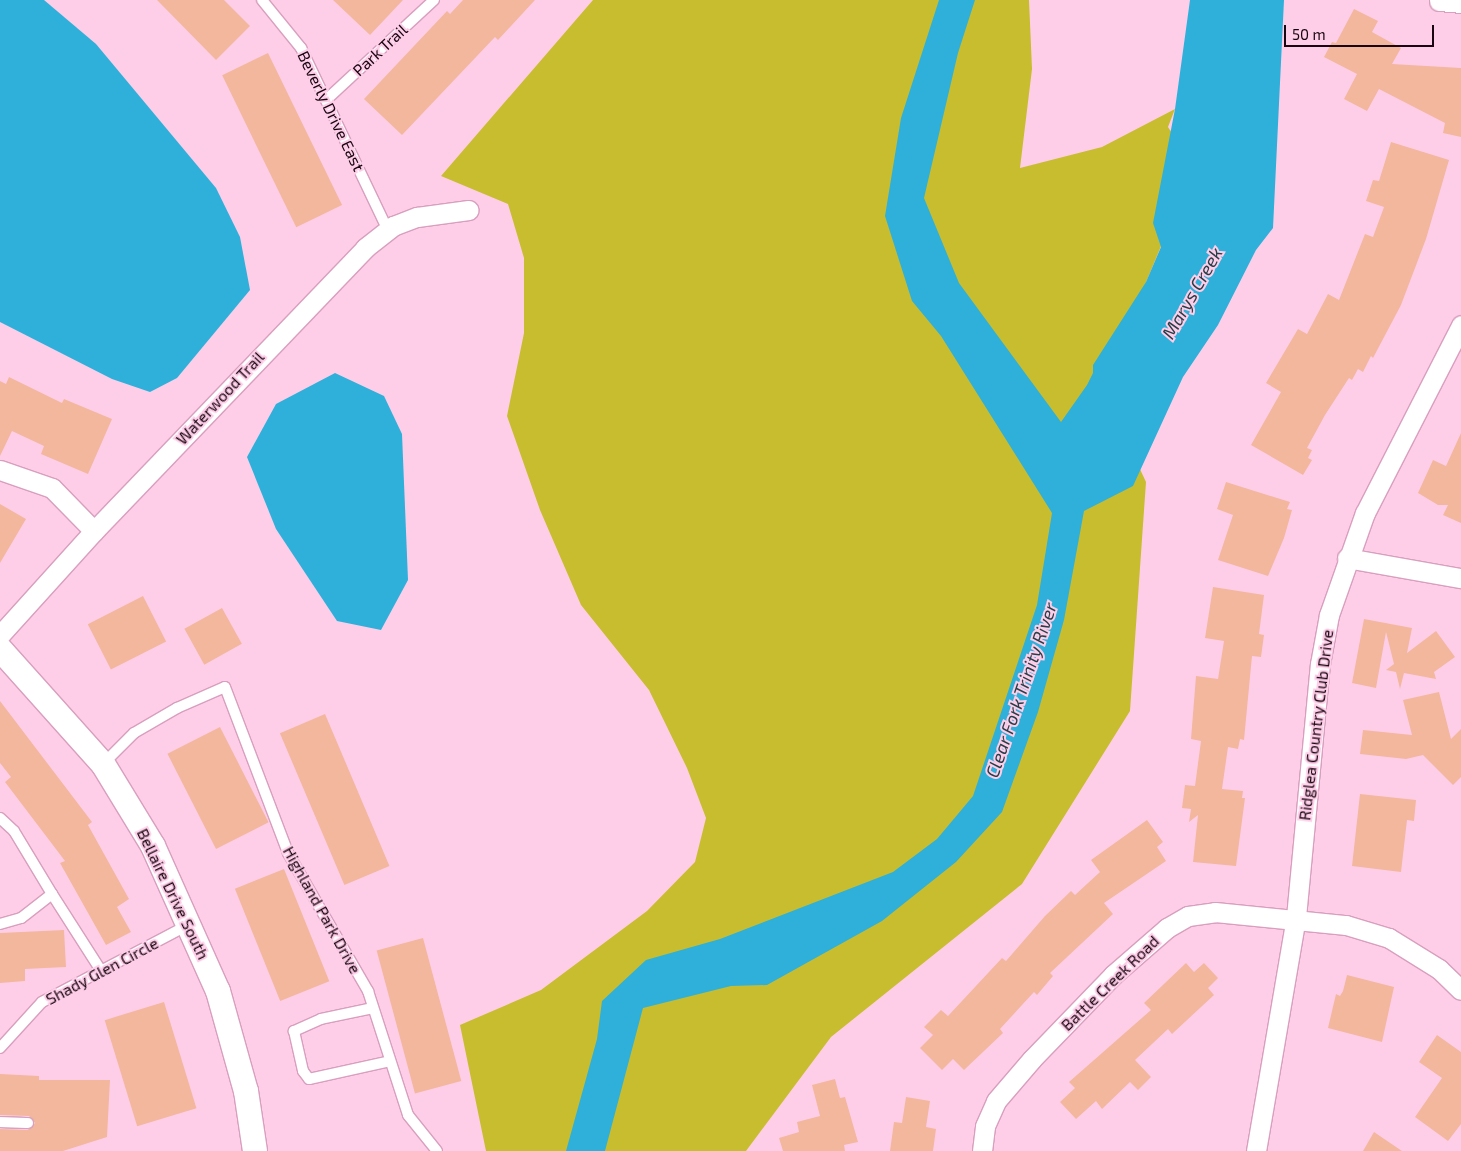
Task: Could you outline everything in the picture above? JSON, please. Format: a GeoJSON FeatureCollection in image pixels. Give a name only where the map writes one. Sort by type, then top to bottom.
{"type":"FeatureCollection","features":[{"type":"Feature","properties":{"kind":"street"},"geometry":{"type":"LineString","coordinates":[[1439,1],[1461,3]]}},
{"type":"Feature","properties":{"kind":"street","name":"Waterwood Trail"},"geometry":{"type":"LineString","coordinates":[[0,635],[94,531],[303,311],[388,230],[417,217],[469,210]]}},
{"type":"Feature","properties":{"kind":"street","name":"Ridglea Country Club Drive"},"geometry":{"type":"LineString","coordinates":[[1256,1151],[1296,917],[1320,664],[1329,615],[1347,558],[1365,513],[1461,324]]}},
{"type":"Feature","properties":{"kind":"street"},"geometry":{"type":"LineString","coordinates":[[0,470],[52,488],[94,531]]}},
{"type":"Feature","properties":{"kind":"street"},"geometry":{"type":"LineString","coordinates":[[1347,558],[1461,578]]}},
{"type":"Feature","properties":{"kind":"street","name":"Bellaire Drive South"},"geometry":{"type":"LineString","coordinates":[[0,650],[103,764],[153,846],[191,924],[218,991],[246,1091],[255,1151]]}},
{"type":"Feature","properties":{"kind":"street","name":"Battle Creek Road"},"geometry":{"type":"LineString","coordinates":[[982,1151],[985,1126],[996,1101],[1113,975],[1168,928],[1188,916],[1216,912],[1296,917],[1346,925],[1389,938],[1439,969],[1461,990]]}},
{"type":"Feature","properties":{"kind":"lane","name":"Beverly Drive East"},"geometry":{"type":"LineString","coordinates":[[262,0],[301,48],[388,230]]}},
{"type":"Feature","properties":{"kind":"lane","name":"Park Trail"},"geometry":{"type":"LineString","coordinates":[[326,100],[434,0]]}},
{"type":"Feature","properties":{"kind":"lane","name":"Highland Park Drive"},"geometry":{"type":"LineString","coordinates":[[103,764],[134,734],[177,708],[225,687],[288,853],[368,991],[408,1115],[437,1151]]}},
{"type":"Feature","properties":{"kind":"lane"},"geometry":{"type":"LineString","coordinates":[[0,818],[14,831],[100,969]]}},
{"type":"Feature","properties":{"kind":"lane"},"geometry":{"type":"LineString","coordinates":[[0,924],[21,918],[52,894]]}},
{"type":"Feature","properties":{"kind":"lane","name":"Shady Glen Circle"},"geometry":{"type":"LineString","coordinates":[[0,1048],[42,1002],[100,969],[191,924]]}},
{"type":"Feature","properties":{"kind":"lane"},"geometry":{"type":"LineString","coordinates":[[373,1008],[321,1019],[294,1031],[304,1071],[309,1079],[390,1061]]}},
{"type":"Feature","properties":{"kind":"lane"},"geometry":{"type":"LineString","coordinates":[[0,1122],[28,1123]]}},
{"type":"Feature","properties":{"kind":"shaded area"},"geometry":{"type":"Polygon","coordinates":[[[593,0],[1029,0],[1032,69],[1020,168],[1102,147],[1175,109],[1168,127],[1194,167],[1102,388],[1146,482],[1130,711],[1022,884],[831,1037],[746,1151],[486,1151],[460,1025],[541,990],[647,911],[695,862],[706,818],[687,768],[649,690],[581,605],[540,510],[507,416],[524,333],[524,258],[508,204],[441,176],[593,0]]]}},
{"type":"Feature","properties":{"kind":"water"},"geometry":{"type":"Polygon","coordinates":[[[0,0],[44,0],[96,44],[216,188],[240,237],[250,290],[177,378],[150,392],[112,379],[0,322],[0,0]]]}},
{"type":"Feature","properties":{"kind":"water"},"geometry":{"type":"Polygon","coordinates":[[[939,0],[975,0],[958,53],[924,198],[959,283],[1061,422],[1087,385],[1093,373],[1093,365],[1146,282],[1161,247],[1153,223],[1175,109],[1190,0],[1284,0],[1273,228],[1256,250],[1218,325],[1183,377],[1133,486],[1084,511],[1064,620],[1038,712],[1002,812],[956,862],[882,921],[767,985],[731,986],[643,1008],[605,1151],[566,1151],[597,1039],[602,1001],[646,960],[720,939],[893,872],[937,839],[973,796],[1037,605],[1052,513],[941,336],[912,301],[885,216],[901,118],[939,0]]]}},
{"type":"Feature","properties":{"kind":"water"},"geometry":{"type":"Polygon","coordinates":[[[335,373],[384,396],[402,434],[408,580],[381,630],[337,621],[276,529],[247,457],[276,404],[335,373]]]}},
{"type":"Feature","properties":{"kind":"building"},"geometry":{"type":"Polygon","coordinates":[[[157,0],[224,0],[250,26],[216,60],[157,0]]]}},
{"type":"Feature","properties":{"kind":"building"},"geometry":{"type":"Polygon","coordinates":[[[333,0],[403,0],[370,35],[333,0]]]}},
{"type":"Feature","properties":{"kind":"building"},"geometry":{"type":"Polygon","coordinates":[[[463,0],[535,0],[498,40],[495,37],[402,135],[364,99],[447,11],[450,14],[463,0]]]}},
{"type":"Feature","properties":{"kind":"building"},"geometry":{"type":"Polygon","coordinates":[[[1354,9],[1378,21],[1372,32],[1401,48],[1392,64],[1461,68],[1461,137],[1443,133],[1445,123],[1379,89],[1367,111],[1344,99],[1357,74],[1324,57],[1332,42],[1336,43],[1354,9]]]}},
{"type":"Feature","properties":{"kind":"building"},"geometry":{"type":"Polygon","coordinates":[[[268,53],[342,205],[296,227],[222,75],[268,53]]]}},
{"type":"Feature","properties":{"kind":"building"},"geometry":{"type":"Polygon","coordinates":[[[1391,142],[1449,160],[1426,239],[1401,305],[1373,358],[1371,356],[1363,372],[1358,369],[1352,380],[1349,378],[1325,415],[1307,448],[1312,450],[1308,458],[1312,460],[1303,475],[1251,445],[1281,392],[1266,383],[1298,329],[1307,334],[1328,294],[1339,300],[1365,234],[1373,237],[1384,207],[1366,201],[1373,180],[1379,181],[1391,142]]]}},
{"type":"Feature","properties":{"kind":"building"},"geometry":{"type":"Polygon","coordinates":[[[9,377],[62,403],[64,399],[112,419],[88,474],[41,454],[44,446],[12,431],[0,456],[0,381],[6,384],[9,377]]]}},
{"type":"Feature","properties":{"kind":"building"},"geometry":{"type":"Polygon","coordinates":[[[1461,433],[1461,523],[1443,515],[1448,505],[1438,505],[1418,493],[1433,460],[1446,466],[1461,433]]]}},
{"type":"Feature","properties":{"kind":"building"},"geometry":{"type":"Polygon","coordinates":[[[1226,482],[1290,502],[1287,509],[1292,510],[1284,538],[1268,576],[1218,560],[1233,515],[1217,509],[1226,482]]]}},
{"type":"Feature","properties":{"kind":"building"},"geometry":{"type":"Polygon","coordinates":[[[0,504],[26,519],[0,563],[0,504]]]}},
{"type":"Feature","properties":{"kind":"building"},"geometry":{"type":"Polygon","coordinates":[[[1213,587],[1264,595],[1259,634],[1264,635],[1261,657],[1252,656],[1244,740],[1240,739],[1238,749],[1228,747],[1222,789],[1243,791],[1242,798],[1245,798],[1236,866],[1193,862],[1198,815],[1189,822],[1191,809],[1182,808],[1185,785],[1195,786],[1201,741],[1191,739],[1196,676],[1218,679],[1224,641],[1205,638],[1213,587]]]}},
{"type":"Feature","properties":{"kind":"building"},"geometry":{"type":"Polygon","coordinates":[[[143,596],[166,641],[111,670],[88,624],[143,596]]]}},
{"type":"Feature","properties":{"kind":"building"},"geometry":{"type":"Polygon","coordinates":[[[222,608],[242,644],[204,665],[184,629],[222,608]]]}},
{"type":"Feature","properties":{"kind":"building"},"geometry":{"type":"Polygon","coordinates":[[[1364,619],[1412,628],[1407,653],[1436,631],[1455,657],[1434,672],[1436,679],[1404,673],[1400,689],[1396,672],[1386,670],[1394,664],[1386,632],[1376,688],[1352,683],[1364,619]]]}},
{"type":"Feature","properties":{"kind":"building"},"geometry":{"type":"Polygon","coordinates":[[[1439,692],[1451,739],[1461,729],[1461,777],[1453,785],[1423,755],[1406,759],[1360,754],[1363,730],[1412,735],[1403,700],[1439,692]]]}},
{"type":"Feature","properties":{"kind":"building"},"geometry":{"type":"Polygon","coordinates":[[[0,701],[92,822],[88,825],[129,899],[117,907],[131,932],[106,945],[60,863],[65,861],[5,782],[11,777],[0,763],[0,701]]]}},
{"type":"Feature","properties":{"kind":"building"},"geometry":{"type":"Polygon","coordinates":[[[325,714],[389,866],[344,885],[280,733],[325,714]]]}},
{"type":"Feature","properties":{"kind":"building"},"geometry":{"type":"Polygon","coordinates":[[[220,727],[269,822],[216,849],[167,754],[220,727]]]}},
{"type":"Feature","properties":{"kind":"building"},"geometry":{"type":"Polygon","coordinates":[[[1360,794],[1416,800],[1414,821],[1407,820],[1401,872],[1352,866],[1360,794]]]}},
{"type":"Feature","properties":{"kind":"building"},"geometry":{"type":"Polygon","coordinates":[[[1147,820],[1163,842],[1157,847],[1166,861],[1104,903],[1113,914],[1050,973],[1053,976],[1037,995],[1034,992],[1000,1029],[1003,1033],[964,1070],[953,1059],[942,1070],[920,1048],[933,1035],[924,1027],[941,1010],[948,1016],[1002,958],[1006,961],[1045,916],[1071,891],[1075,895],[1100,872],[1091,860],[1147,820]]]}},
{"type":"Feature","properties":{"kind":"building"},"geometry":{"type":"Polygon","coordinates":[[[284,869],[329,981],[280,1001],[235,889],[284,869]]]}},
{"type":"Feature","properties":{"kind":"building"},"geometry":{"type":"Polygon","coordinates":[[[64,930],[66,967],[25,969],[25,981],[0,983],[0,933],[64,930]]]}},
{"type":"Feature","properties":{"kind":"building"},"geometry":{"type":"Polygon","coordinates":[[[423,938],[461,1081],[415,1093],[377,950],[423,938]]]}},
{"type":"Feature","properties":{"kind":"building"},"geometry":{"type":"Polygon","coordinates":[[[1186,963],[1194,972],[1204,963],[1218,978],[1208,988],[1214,995],[1172,1034],[1168,1029],[1135,1060],[1151,1077],[1138,1090],[1130,1082],[1102,1109],[1096,1101],[1076,1119],[1060,1102],[1075,1088],[1069,1082],[1151,1010],[1144,1003],[1186,963]]]}},
{"type":"Feature","properties":{"kind":"building"},"geometry":{"type":"Polygon","coordinates":[[[1347,975],[1394,987],[1382,1042],[1328,1028],[1336,994],[1340,996],[1343,991],[1347,975]]]}},
{"type":"Feature","properties":{"kind":"building"},"geometry":{"type":"Polygon","coordinates":[[[164,1002],[196,1108],[137,1126],[105,1020],[164,1002]]]}},
{"type":"Feature","properties":{"kind":"building"},"geometry":{"type":"Polygon","coordinates":[[[1437,1035],[1461,1052],[1461,1124],[1448,1141],[1415,1117],[1442,1078],[1419,1062],[1437,1035]]]}},
{"type":"Feature","properties":{"kind":"building"},"geometry":{"type":"Polygon","coordinates":[[[0,1074],[39,1076],[39,1080],[110,1080],[107,1137],[63,1151],[0,1151],[0,1129],[28,1130],[35,1123],[29,1116],[0,1115],[0,1074]]]}},
{"type":"Feature","properties":{"kind":"building"},"geometry":{"type":"Polygon","coordinates":[[[835,1079],[840,1098],[845,1097],[858,1142],[844,1145],[845,1151],[783,1151],[779,1138],[799,1132],[797,1122],[820,1116],[812,1085],[835,1079]]]}},
{"type":"Feature","properties":{"kind":"building"},"geometry":{"type":"Polygon","coordinates":[[[906,1097],[930,1101],[926,1127],[936,1129],[933,1151],[890,1151],[894,1122],[902,1123],[906,1097]]]}},
{"type":"Feature","properties":{"kind":"building"},"geometry":{"type":"Polygon","coordinates":[[[1374,1132],[1402,1151],[1363,1151],[1374,1132]]]}},
{"type":"Feature","properties":{"kind":"water label","name":"Marys Creek"},"geometry":{"type":"Point","coordinates":[1192,293]}},
{"type":"Feature","properties":{"kind":"water label","name":"Clear Fork Trinity River"},"geometry":{"type":"Point","coordinates":[1021,690]}}]}
